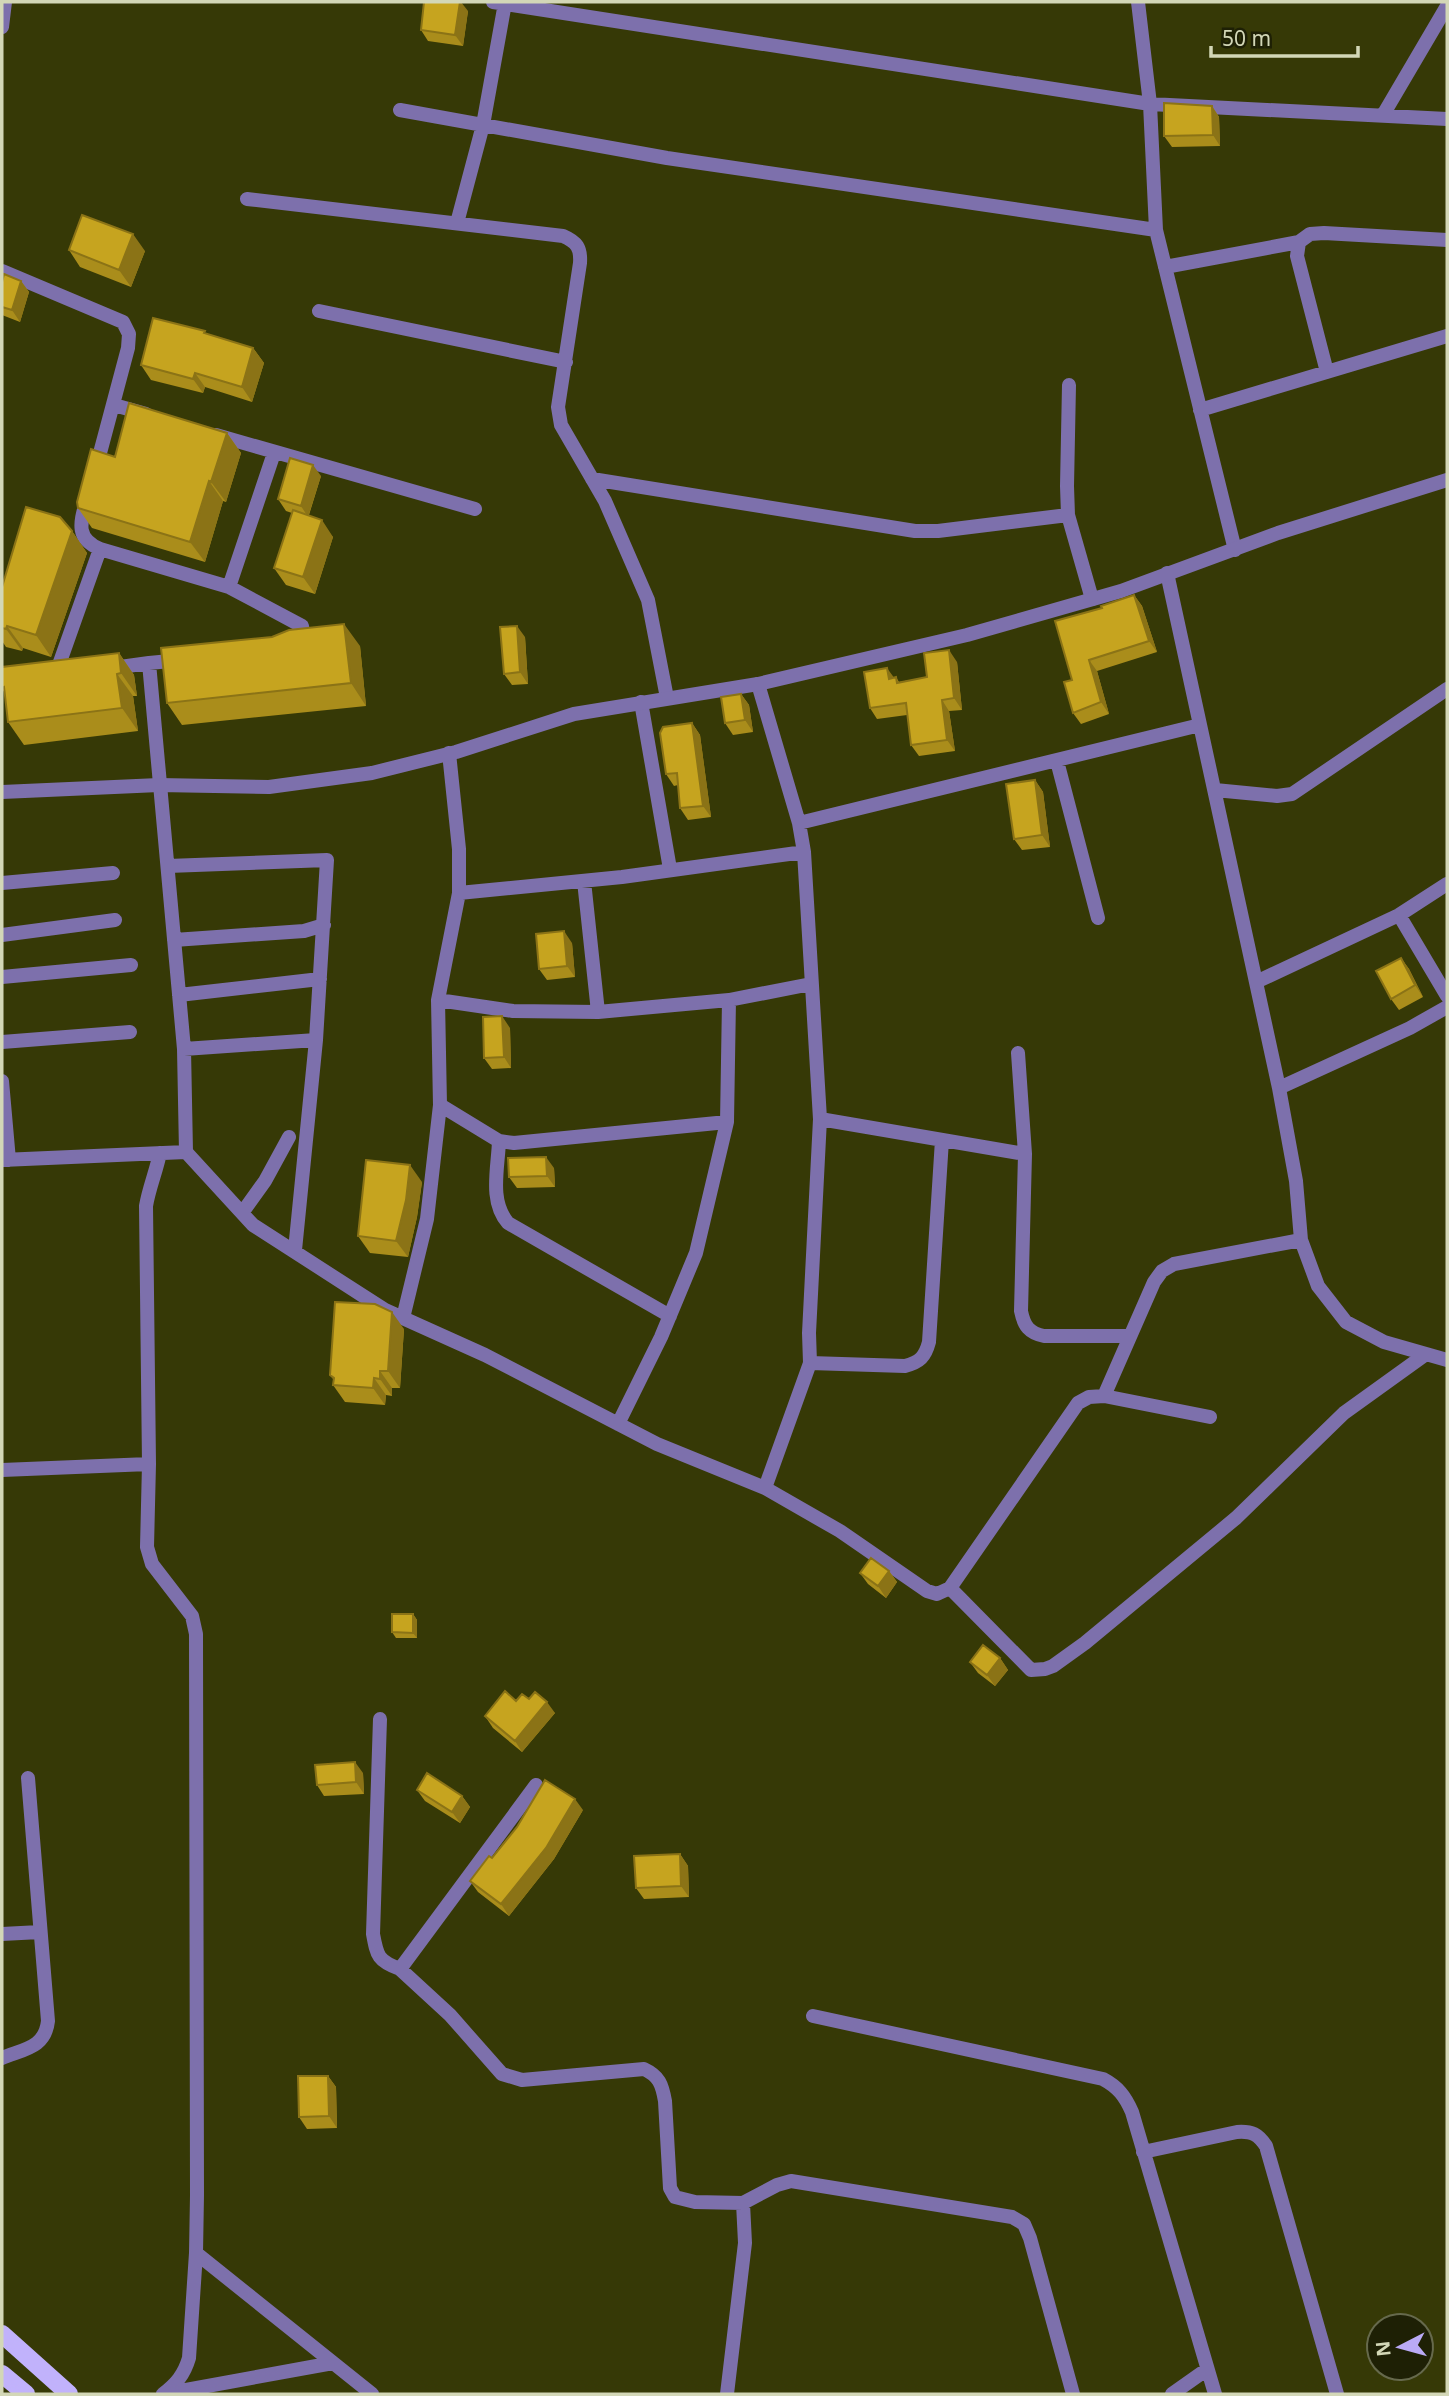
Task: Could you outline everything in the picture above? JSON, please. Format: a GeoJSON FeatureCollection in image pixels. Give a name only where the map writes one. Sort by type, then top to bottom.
{"type":"FeatureCollection","features":[{"type":"Feature","properties":{"kind":"main road"},"geometry":{"type":"LineString","coordinates":[[2,2334],[69,2394]]}},
{"type":"Feature","properties":{"kind":"main road"},"geometry":{"type":"LineString","coordinates":[[2,2374],[26,2394]]}},
{"type":"Feature","properties":{"kind":"street"},"geometry":{"type":"LineString","coordinates":[[2,27],[5,2]]}},
{"type":"Feature","properties":{"kind":"street"},"geometry":{"type":"LineString","coordinates":[[457,223],[483,125],[499,2],[1150,104],[1447,119]]}},
{"type":"Feature","properties":{"kind":"street"},"geometry":{"type":"LineString","coordinates":[[1138,2],[1150,104],[1156,230],[1235,550]]}},
{"type":"Feature","properties":{"kind":"street"},"geometry":{"type":"LineString","coordinates":[[1383,115],[1447,6]]}},
{"type":"Feature","properties":{"kind":"street"},"geometry":{"type":"LineString","coordinates":[[400,110],[667,158],[1156,230]]}},
{"type":"Feature","properties":{"kind":"street"},"geometry":{"type":"LineString","coordinates":[[247,199],[563,236],[575,241],[581,251],[558,407],[561,425],[605,501],[648,600],[667,698]]}},
{"type":"Feature","properties":{"kind":"street"},"geometry":{"type":"LineString","coordinates":[[1165,267],[1299,242],[1310,234],[1447,240]]}},
{"type":"Feature","properties":{"kind":"street"},"geometry":{"type":"LineString","coordinates":[[1299,242],[1297,256],[1327,372]]}},
{"type":"Feature","properties":{"kind":"street"},"geometry":{"type":"LineString","coordinates":[[2,271],[111,315],[124,323],[129,334],[114,405],[81,521],[82,534],[88,544],[229,587],[302,626],[302,642],[298,648],[149,663],[55,676],[100,549]]}},
{"type":"Feature","properties":{"kind":"street"},"geometry":{"type":"LineString","coordinates":[[319,312],[566,362]]}},
{"type":"Feature","properties":{"kind":"street"},"geometry":{"type":"LineString","coordinates":[[1200,410],[1447,336]]}},
{"type":"Feature","properties":{"kind":"street"},"geometry":{"type":"LineString","coordinates":[[1069,385],[1068,514],[1092,599]]}},
{"type":"Feature","properties":{"kind":"street"},"geometry":{"type":"LineString","coordinates":[[114,405],[154,417]]}},
{"type":"Feature","properties":{"kind":"street"},"geometry":{"type":"LineString","coordinates":[[207,433],[475,509]]}},
{"type":"Feature","properties":{"kind":"street"},"geometry":{"type":"LineString","coordinates":[[229,587],[274,453]]}},
{"type":"Feature","properties":{"kind":"street"},"geometry":{"type":"LineString","coordinates":[[592,479],[915,531],[938,531],[1068,514]]}},
{"type":"Feature","properties":{"kind":"street"},"geometry":{"type":"LineString","coordinates":[[2,792],[159,785],[276,786],[372,773],[449,753],[574,714],[758,684],[967,635],[1092,599],[1355,508],[1447,480]]}},
{"type":"Feature","properties":{"kind":"street"},"geometry":{"type":"LineString","coordinates":[[1167,573],[1279,1088],[1296,1181],[1301,1240],[1318,1286],[1346,1322],[1384,1342],[1447,1360]]}},
{"type":"Feature","properties":{"kind":"street"},"geometry":{"type":"LineString","coordinates":[[149,663],[184,1049],[186,1152],[253,1225],[295,1250],[324,1272],[403,1318],[485,1355],[657,1444],[765,1488],[840,1531],[927,1591],[937,1594],[950,1588],[1078,1403],[1089,1397],[1104,1396],[1210,1417]]}},
{"type":"Feature","properties":{"kind":"street"},"geometry":{"type":"LineString","coordinates":[[758,684],[799,823],[804,852],[820,1119],[809,1333],[810,1363],[765,1488]]}},
{"type":"Feature","properties":{"kind":"street"},"geometry":{"type":"LineString","coordinates":[[1215,790],[1277,796],[1292,794],[1447,689]]}},
{"type":"Feature","properties":{"kind":"street"},"geometry":{"type":"LineString","coordinates":[[641,702],[670,869]]}},
{"type":"Feature","properties":{"kind":"street"},"geometry":{"type":"LineString","coordinates":[[799,823],[1200,725]]}},
{"type":"Feature","properties":{"kind":"street"},"geometry":{"type":"LineString","coordinates":[[403,1318],[427,1219],[440,1105],[438,1000],[459,893],[460,849],[449,753]]}},
{"type":"Feature","properties":{"kind":"street"},"geometry":{"type":"LineString","coordinates":[[1057,761],[1098,918]]}},
{"type":"Feature","properties":{"kind":"street"},"geometry":{"type":"LineString","coordinates":[[459,893],[583,881],[804,852]]}},
{"type":"Feature","properties":{"kind":"street"},"geometry":{"type":"LineString","coordinates":[[168,866],[327,860],[316,1040],[295,1250]]}},
{"type":"Feature","properties":{"kind":"street"},"geometry":{"type":"LineString","coordinates":[[2,883],[113,873]]}},
{"type":"Feature","properties":{"kind":"street"},"geometry":{"type":"LineString","coordinates":[[583,881],[598,1012]]}},
{"type":"Feature","properties":{"kind":"street"},"geometry":{"type":"LineString","coordinates":[[1256,982],[1399,915],[1447,884]]}},
{"type":"Feature","properties":{"kind":"street"},"geometry":{"type":"LineString","coordinates":[[1399,915],[1447,996]]}},
{"type":"Feature","properties":{"kind":"street"},"geometry":{"type":"LineString","coordinates":[[2,935],[115,920]]}},
{"type":"Feature","properties":{"kind":"street"},"geometry":{"type":"LineString","coordinates":[[174,940],[304,931],[324,925]]}},
{"type":"Feature","properties":{"kind":"street"},"geometry":{"type":"LineString","coordinates":[[304,931],[320,954]]}},
{"type":"Feature","properties":{"kind":"street"},"geometry":{"type":"LineString","coordinates":[[2,977],[131,965]]}},
{"type":"Feature","properties":{"kind":"street"},"geometry":{"type":"LineString","coordinates":[[179,995],[320,979]]}},
{"type":"Feature","properties":{"kind":"street"},"geometry":{"type":"LineString","coordinates":[[438,1000],[513,1011],[598,1012],[729,1000],[811,984]]}},
{"type":"Feature","properties":{"kind":"street"},"geometry":{"type":"LineString","coordinates":[[618,1424],[670,1316],[696,1253],[727,1122],[729,1000]]}},
{"type":"Feature","properties":{"kind":"street"},"geometry":{"type":"LineString","coordinates":[[1279,1088],[1447,1007]]}},
{"type":"Feature","properties":{"kind":"street"},"geometry":{"type":"LineString","coordinates":[[2,1042],[130,1032]]}},
{"type":"Feature","properties":{"kind":"street"},"geometry":{"type":"LineString","coordinates":[[184,1049],[316,1040]]}},
{"type":"Feature","properties":{"kind":"street"},"geometry":{"type":"LineString","coordinates":[[1018,1053],[1025,1154],[1021,1311],[1024,1324],[1032,1334],[1044,1336],[1130,1336]]}},
{"type":"Feature","properties":{"kind":"street"},"geometry":{"type":"LineString","coordinates":[[2,1081],[5,1160],[186,1152]]}},
{"type":"Feature","properties":{"kind":"street"},"geometry":{"type":"LineString","coordinates":[[440,1105],[499,1141],[514,1143],[727,1122]]}},
{"type":"Feature","properties":{"kind":"street"},"geometry":{"type":"LineString","coordinates":[[820,1119],[1025,1154]]}},
{"type":"Feature","properties":{"kind":"street"},"geometry":{"type":"LineString","coordinates":[[242,1213],[265,1181],[289,1137]]}},
{"type":"Feature","properties":{"kind":"street"},"geometry":{"type":"LineString","coordinates":[[810,1363],[905,1366],[918,1363],[926,1355],[942,1140]]}},
{"type":"Feature","properties":{"kind":"street"},"geometry":{"type":"LineString","coordinates":[[499,1141],[495,1202],[499,1214],[508,1223],[670,1316]]}},
{"type":"Feature","properties":{"kind":"street"},"geometry":{"type":"LineString","coordinates":[[160,1153],[155,1176],[149,1186],[146,1206],[149,1464],[146,1547],[152,1564],[192,1616],[195,1634],[197,2253],[189,2358],[185,2371],[176,2384],[163,2394],[333,2363]]}},
{"type":"Feature","properties":{"kind":"street"},"geometry":{"type":"LineString","coordinates":[[1104,1396],[1154,1282],[1162,1271],[1174,1264],[1301,1240]]}},
{"type":"Feature","properties":{"kind":"street"},"geometry":{"type":"LineString","coordinates":[[950,1588],[1031,1670],[1052,1666],[1085,1643],[1236,1518],[1344,1413],[1426,1354]]}},
{"type":"Feature","properties":{"kind":"street"},"geometry":{"type":"LineString","coordinates":[[2,1470],[149,1464]]}},
{"type":"Feature","properties":{"kind":"street"},"geometry":{"type":"LineString","coordinates":[[380,1718],[373,1934],[377,1954],[384,1964],[400,1969],[450,2015],[502,2074],[522,2080],[644,2069],[656,2075],[665,2101],[670,2188],[676,2197],[695,2202],[743,2203],[790,2181],[1012,2217],[1024,2224],[1073,2394]]}},
{"type":"Feature","properties":{"kind":"street"},"geometry":{"type":"LineString","coordinates":[[2,2058],[40,2042],[46,2034],[48,2021],[28,1778]]}},
{"type":"Feature","properties":{"kind":"street"},"geometry":{"type":"LineString","coordinates":[[400,1969],[536,1785]]}},
{"type":"Feature","properties":{"kind":"street"},"geometry":{"type":"LineString","coordinates":[[2,1934],[40,1932]]}},
{"type":"Feature","properties":{"kind":"street"},"geometry":{"type":"LineString","coordinates":[[813,2016],[1103,2079],[1115,2085],[1125,2096],[1215,2394]]}},
{"type":"Feature","properties":{"kind":"street"},"geometry":{"type":"LineString","coordinates":[[1143,2152],[1237,2132],[1248,2131],[1258,2135],[1266,2146],[1337,2394]]}},
{"type":"Feature","properties":{"kind":"street"},"geometry":{"type":"LineString","coordinates":[[727,2394],[746,2243],[743,2203]]}},
{"type":"Feature","properties":{"kind":"street"},"geometry":{"type":"LineString","coordinates":[[197,2253],[372,2394]]}},
{"type":"Feature","properties":{"kind":"street"},"geometry":{"type":"LineString","coordinates":[[1172,2394],[1206,2370]]}},
{"type":"Feature","properties":{"kind":"building"},"geometry":{"type":"Polygon","coordinates":[[[424,2],[460,2],[455,35],[421,30],[424,2]]]}},
{"type":"Feature","properties":{"kind":"building"},"geometry":{"type":"Polygon","coordinates":[[[1164,103],[1212,106],[1213,135],[1164,136],[1164,103]]]}},
{"type":"Feature","properties":{"kind":"building"},"geometry":{"type":"Polygon","coordinates":[[[82,215],[133,234],[119,270],[69,250],[82,215]]]}},
{"type":"Feature","properties":{"kind":"building"},"geometry":{"type":"Polygon","coordinates":[[[4,274],[21,281],[12,310],[2,307],[4,274]]]}},
{"type":"Feature","properties":{"kind":"building"},"geometry":{"type":"Polygon","coordinates":[[[153,318],[205,331],[204,333],[253,348],[242,387],[195,373],[193,379],[141,365],[153,318]]]}},
{"type":"Feature","properties":{"kind":"building"},"geometry":{"type":"Polygon","coordinates":[[[129,403],[227,433],[190,542],[78,508],[77,502],[91,449],[115,457],[129,403]]]}},
{"type":"Feature","properties":{"kind":"building"},"geometry":{"type":"Polygon","coordinates":[[[290,458],[313,465],[301,506],[278,499],[290,458]]]}},
{"type":"Feature","properties":{"kind":"building"},"geometry":{"type":"Polygon","coordinates":[[[26,507],[60,517],[72,531],[36,635],[7,626],[6,629],[2,628],[2,587],[26,507]]]}},
{"type":"Feature","properties":{"kind":"building"},"geometry":{"type":"Polygon","coordinates":[[[293,510],[322,520],[303,577],[274,568],[293,510]]]}},
{"type":"Feature","properties":{"kind":"building"},"geometry":{"type":"Polygon","coordinates":[[[1134,595],[1149,641],[1089,660],[1101,702],[1073,713],[1064,682],[1072,680],[1055,621],[1102,608],[1101,606],[1134,595]]]}},
{"type":"Feature","properties":{"kind":"building"},"geometry":{"type":"Polygon","coordinates":[[[344,624],[351,683],[167,703],[161,648],[272,637],[289,630],[344,624]]]}},
{"type":"Feature","properties":{"kind":"building"},"geometry":{"type":"Polygon","coordinates":[[[517,626],[520,672],[504,674],[500,627],[517,626]]]}},
{"type":"Feature","properties":{"kind":"building"},"geometry":{"type":"Polygon","coordinates":[[[949,650],[954,698],[942,700],[947,740],[911,745],[906,703],[870,708],[864,672],[887,668],[889,679],[896,677],[897,683],[927,677],[924,653],[949,650]]]}},
{"type":"Feature","properties":{"kind":"building"},"geometry":{"type":"Polygon","coordinates":[[[119,653],[121,673],[117,674],[122,708],[8,722],[4,687],[2,688],[2,667],[119,653]]]}},
{"type":"Feature","properties":{"kind":"building"},"geometry":{"type":"Polygon","coordinates":[[[741,694],[745,720],[725,723],[721,697],[741,694]]]}},
{"type":"Feature","properties":{"kind":"building"},"geometry":{"type":"Polygon","coordinates":[[[692,723],[703,806],[680,808],[677,773],[666,774],[660,733],[663,727],[692,723]]]}},
{"type":"Feature","properties":{"kind":"building"},"geometry":{"type":"Polygon","coordinates":[[[1035,780],[1042,835],[1014,839],[1006,784],[1035,780]]]}},
{"type":"Feature","properties":{"kind":"building"},"geometry":{"type":"Polygon","coordinates":[[[564,931],[567,966],[539,969],[536,934],[564,931]]]}},
{"type":"Feature","properties":{"kind":"building"},"geometry":{"type":"Polygon","coordinates":[[[1401,958],[1415,985],[1391,999],[1376,971],[1401,958]]]}},
{"type":"Feature","properties":{"kind":"building"},"geometry":{"type":"Polygon","coordinates":[[[502,1016],[504,1057],[484,1058],[483,1017],[502,1016]]]}},
{"type":"Feature","properties":{"kind":"building"},"geometry":{"type":"Polygon","coordinates":[[[546,1157],[547,1176],[509,1177],[508,1158],[546,1157]]]}},
{"type":"Feature","properties":{"kind":"building"},"geometry":{"type":"Polygon","coordinates":[[[366,1160],[410,1165],[406,1200],[396,1241],[358,1236],[366,1160]]]}},
{"type":"Feature","properties":{"kind":"building"},"geometry":{"type":"Polygon","coordinates":[[[335,1302],[375,1304],[392,1312],[388,1371],[380,1371],[380,1379],[374,1378],[373,1388],[333,1385],[334,1378],[330,1375],[335,1302]]]}},
{"type":"Feature","properties":{"kind":"building"},"geometry":{"type":"Polygon","coordinates":[[[871,1558],[889,1571],[878,1586],[860,1573],[871,1558]]]}},
{"type":"Feature","properties":{"kind":"building"},"geometry":{"type":"Polygon","coordinates":[[[392,1614],[413,1614],[413,1633],[392,1632],[392,1614]]]}},
{"type":"Feature","properties":{"kind":"building"},"geometry":{"type":"Polygon","coordinates":[[[983,1645],[1000,1658],[987,1675],[970,1662],[983,1645]]]}},
{"type":"Feature","properties":{"kind":"building"},"geometry":{"type":"Polygon","coordinates":[[[505,1691],[516,1701],[522,1694],[529,1699],[535,1692],[547,1702],[515,1741],[485,1716],[505,1691]]]}},
{"type":"Feature","properties":{"kind":"building"},"geometry":{"type":"Polygon","coordinates":[[[355,1762],[356,1782],[317,1785],[315,1765],[355,1762]]]}},
{"type":"Feature","properties":{"kind":"building"},"geometry":{"type":"Polygon","coordinates":[[[427,1773],[462,1796],[452,1812],[417,1790],[427,1773]]]}},
{"type":"Feature","properties":{"kind":"building"},"geometry":{"type":"Polygon","coordinates":[[[545,1780],[575,1799],[546,1848],[501,1904],[470,1881],[517,1827],[545,1780]]]}},
{"type":"Feature","properties":{"kind":"building"},"geometry":{"type":"Polygon","coordinates":[[[680,1854],[681,1886],[636,1888],[634,1856],[680,1854]]]}},
{"type":"Feature","properties":{"kind":"building"},"geometry":{"type":"Polygon","coordinates":[[[298,2076],[328,2076],[329,2116],[299,2117],[298,2076]]]}}]}
